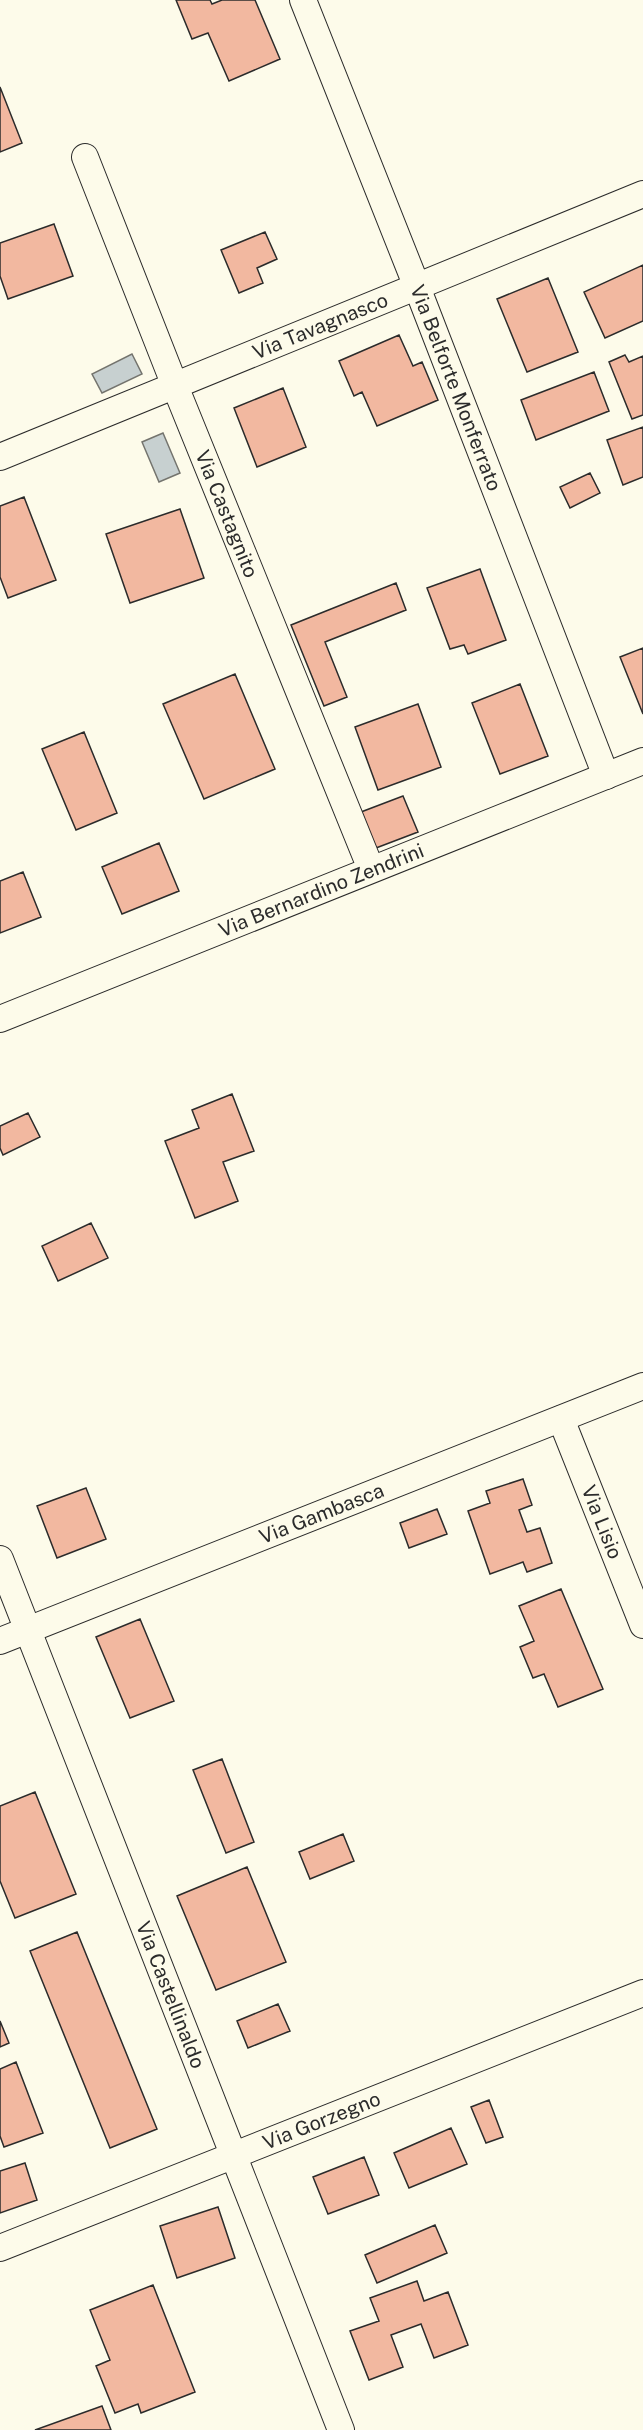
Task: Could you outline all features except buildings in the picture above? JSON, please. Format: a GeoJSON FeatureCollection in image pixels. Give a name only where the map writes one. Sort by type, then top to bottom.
{"type":"FeatureCollection","features":[{"type":"Feature","properties":{"kind":"street","name":"Via Belforte Monferrato"},"geometry":{"type":"LineString","coordinates":[[303,0],[417,287],[606,776]]}},
{"type":"Feature","properties":{"kind":"street","name":"Via Castagnito"},"geometry":{"type":"LineString","coordinates":[[85,157],[175,386],[371,869]]}},
{"type":"Feature","properties":{"kind":"street","name":"Via Tavagnasco"},"geometry":{"type":"LineString","coordinates":[[0,457],[643,194]]}},
{"type":"Feature","properties":{"kind":"street","name":"Via Bernardino Zendrini"},"geometry":{"type":"LineString","coordinates":[[0,1019],[643,761]]}},
{"type":"Feature","properties":{"kind":"street","name":"Via Gambasca"},"geometry":{"type":"LineString","coordinates":[[0,1641],[643,1386]]}},
{"type":"Feature","properties":{"kind":"street","name":"Via Lisio"},"geometry":{"type":"LineString","coordinates":[[561,1419],[643,1625]]}},
{"type":"Feature","properties":{"kind":"street","name":"Via Castellinaldo"},"geometry":{"type":"LineString","coordinates":[[0,1559],[340,2430]]}},
{"type":"Feature","properties":{"kind":"street","name":"Via Gorzegno"},"geometry":{"type":"LineString","coordinates":[[0,2247],[643,1993]]}},
{"type":"Feature","properties":{"kind":"shaded area"},"geometry":{"type":"Polygon","coordinates":[[[132,354],[142,374],[102,393],[92,374],[132,354]]]}},
{"type":"Feature","properties":{"kind":"shaded area"},"geometry":{"type":"Polygon","coordinates":[[[163,433],[180,473],[159,482],[142,442],[163,433]]]}}]}
